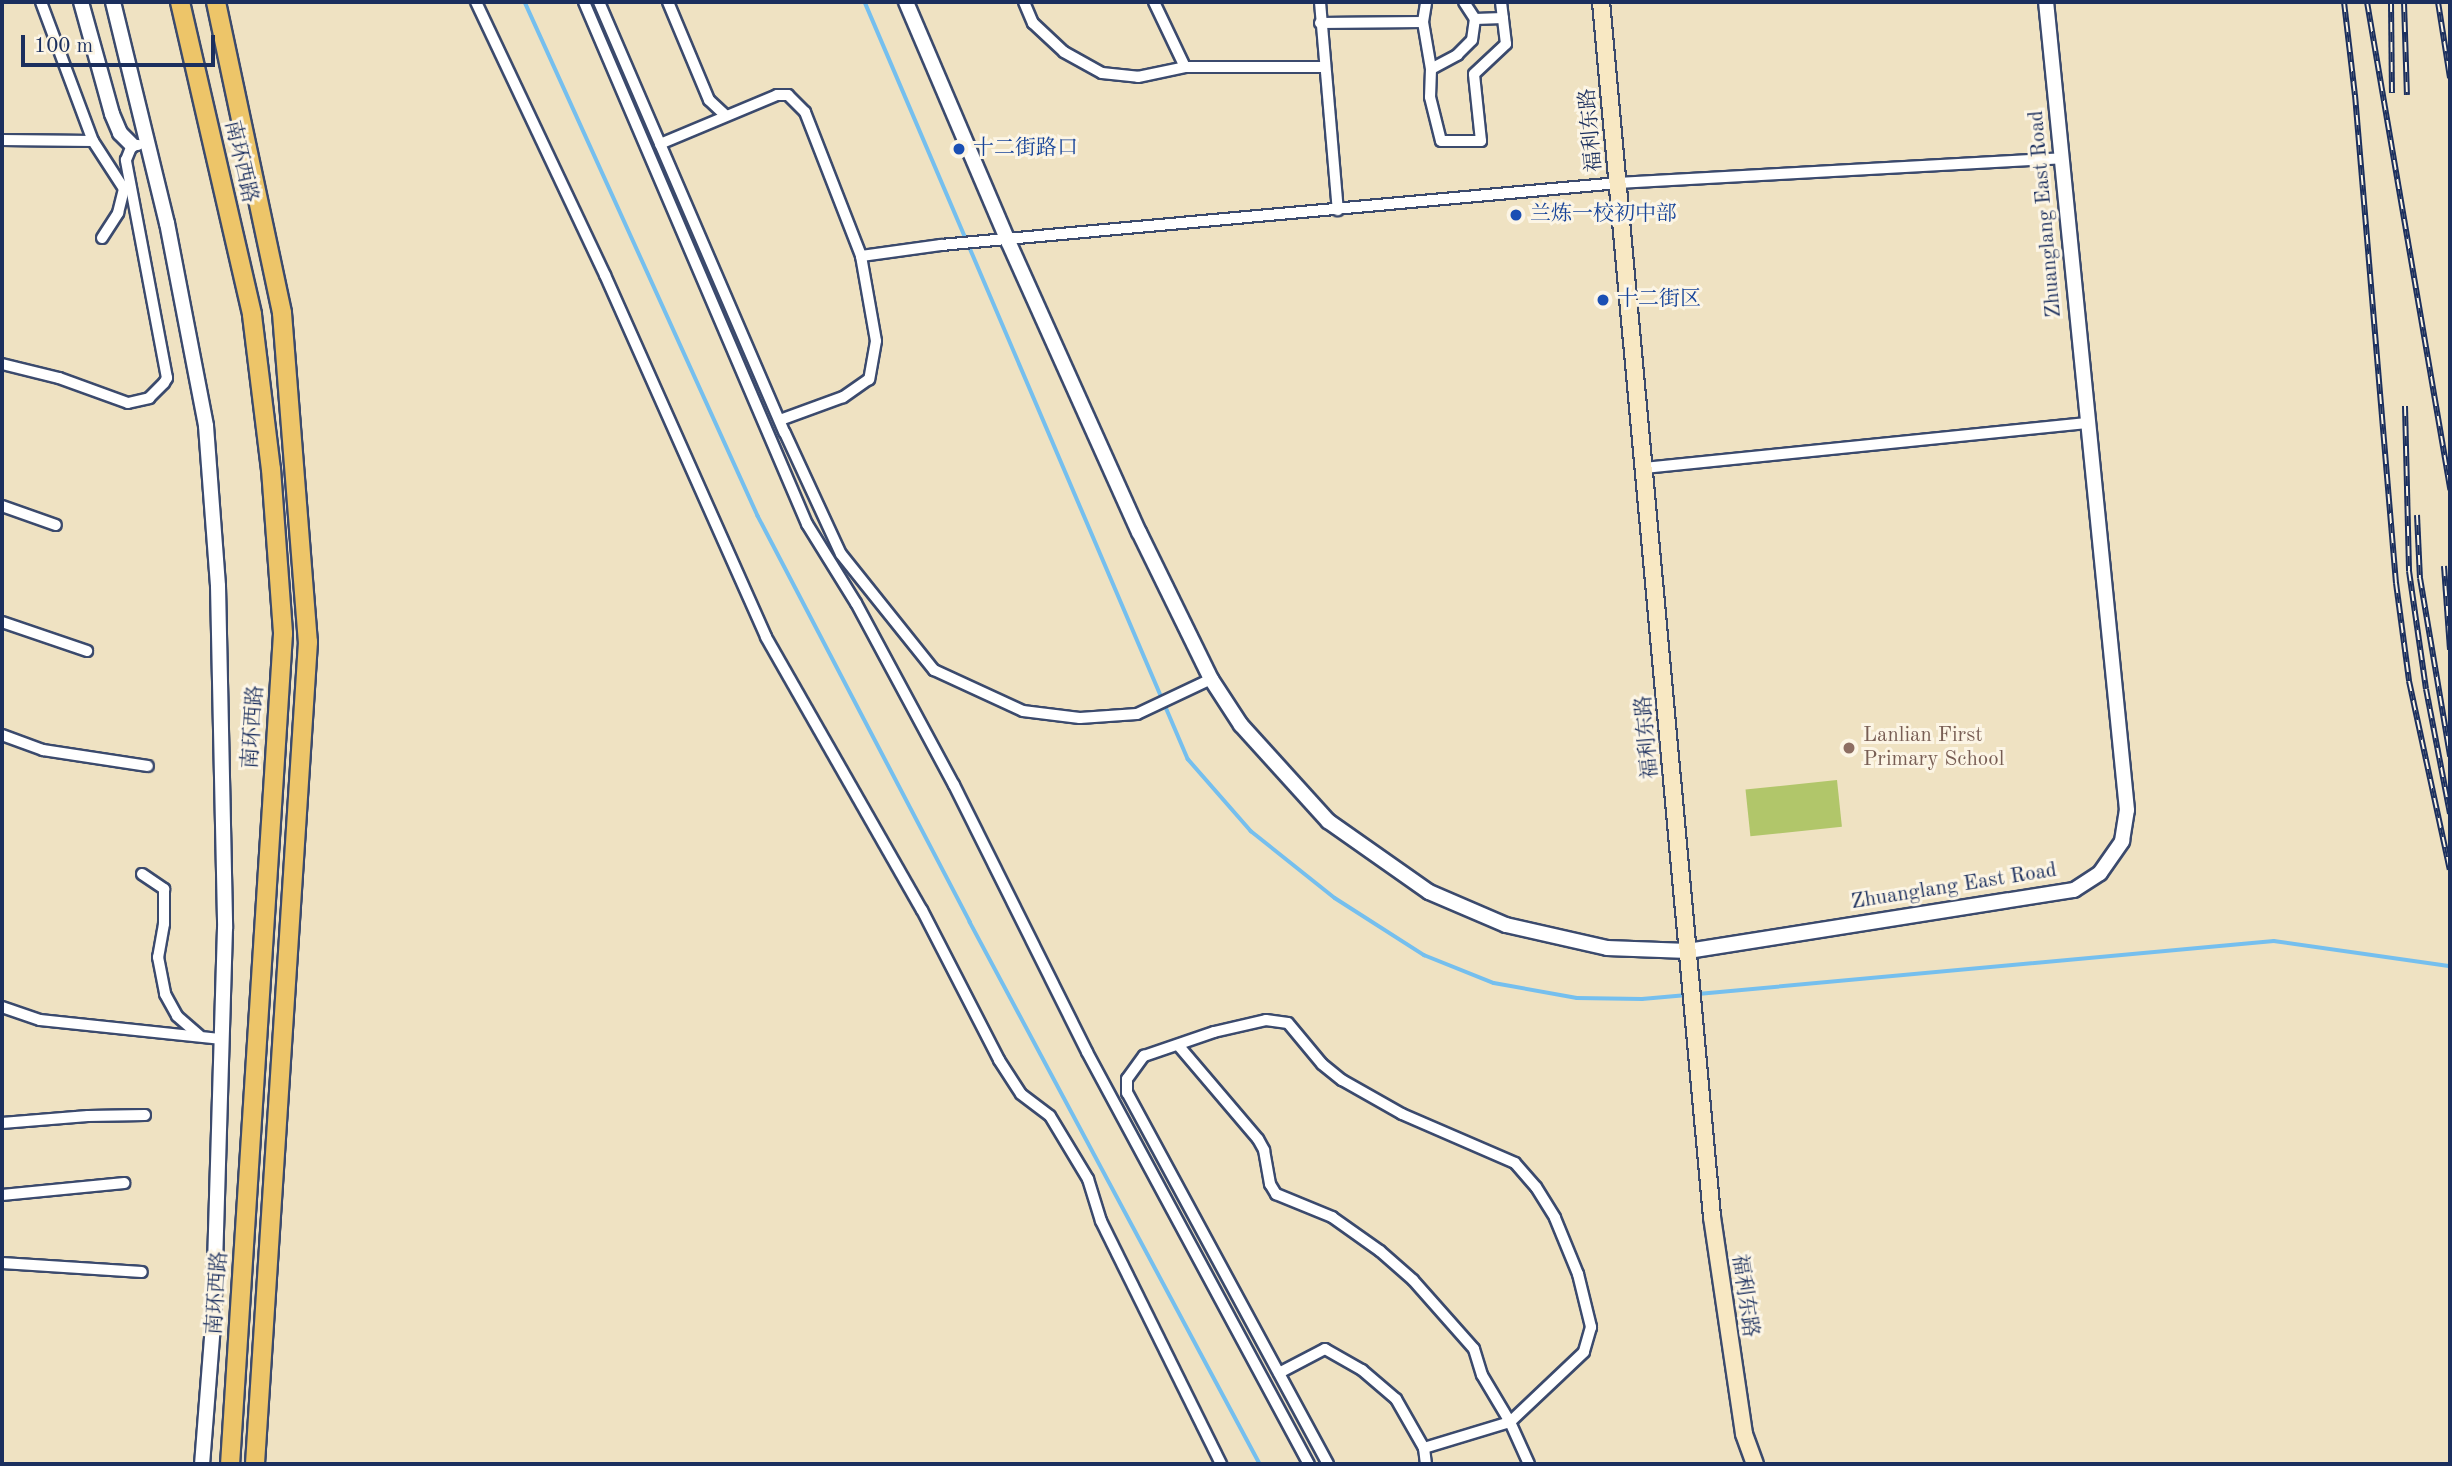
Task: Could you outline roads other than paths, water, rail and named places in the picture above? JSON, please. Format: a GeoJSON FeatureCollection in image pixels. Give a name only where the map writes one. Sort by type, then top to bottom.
{"type":"FeatureCollection","features":[{"type":"Feature","properties":{"kind":"highway","name":"南环西路"},"geometry":{"type":"LineString","coordinates":[[180,2],[252,316],[271,469],[283,634],[230,1464]]}},
{"type":"Feature","properties":{"kind":"highway","name":"南环西路"},"geometry":{"type":"LineString","coordinates":[[216,2],[282,313],[308,642],[255,1464]]}},
{"type":"Feature","properties":{"kind":"main road","name":"福利东路"},"geometry":{"type":"LineString","coordinates":[[1601,2],[1712,1217],[1744,1434],[1755,1464]]}},
{"type":"Feature","properties":{"kind":"street"},"geometry":{"type":"LineString","coordinates":[[41,2],[93,141],[127,189]]}},
{"type":"Feature","properties":{"kind":"street"},"geometry":{"type":"LineString","coordinates":[[81,2],[112,114],[120,133],[132,145],[148,144]]}},
{"type":"Feature","properties":{"kind":"street"},"geometry":{"type":"LineString","coordinates":[[113,2],[167,223],[206,426],[218,586],[225,928],[213,1325],[202,1464]]}},
{"type":"Feature","properties":{"kind":"street"},"geometry":{"type":"LineString","coordinates":[[476,2],[604,275],[766,637],[922,910],[999,1060],[1021,1094],[1050,1116],[1088,1179],[1101,1221],[1221,1464]]}},
{"type":"Feature","properties":{"kind":"street"},"geometry":{"type":"LineString","coordinates":[[584,2],[807,524],[856,603],[954,785],[1087,1052],[1309,1464]]}},
{"type":"Feature","properties":{"kind":"street"},"geometry":{"type":"LineString","coordinates":[[598,2],[841,554],[934,670],[1023,710],[1080,718],[1137,714],[1211,679]]}},
{"type":"Feature","properties":{"kind":"street"},"geometry":{"type":"LineString","coordinates":[[668,2],[709,100],[725,114]]}},
{"type":"Feature","properties":{"kind":"street","name":"Zhuanglang East Road"},"geometry":{"type":"LineString","coordinates":[[906,2],[1001,241],[1211,679],[1241,725],[1328,821],[1429,892],[1506,925],[1594,945],[1689,957],[2074,890],[2099,873],[2122,841],[2127,810],[2046,2]]}},
{"type":"Feature","properties":{"kind":"street"},"geometry":{"type":"LineString","coordinates":[[1024,2],[1033,23],[1064,52],[1102,73],[1138,77],[1185,67],[1324,66]]}},
{"type":"Feature","properties":{"kind":"street"},"geometry":{"type":"LineString","coordinates":[[1154,2],[1185,67]]}},
{"type":"Feature","properties":{"kind":"street"},"geometry":{"type":"LineString","coordinates":[[1320,2],[1338,210]]}},
{"type":"Feature","properties":{"kind":"street"},"geometry":{"type":"LineString","coordinates":[[1426,2],[1423,22],[1431,69],[1430,97],[1441,141],[1481,141],[1474,74],[1506,44],[1502,2]]}},
{"type":"Feature","properties":{"kind":"street"},"geometry":{"type":"LineString","coordinates":[[1431,69],[1457,55],[1472,40],[1475,19],[1464,2]]}},
{"type":"Feature","properties":{"kind":"street"},"geometry":{"type":"LineString","coordinates":[[1475,19],[1503,18]]}},
{"type":"Feature","properties":{"kind":"street"},"geometry":{"type":"LineString","coordinates":[[1320,23],[1423,22]]}},
{"type":"Feature","properties":{"kind":"street"},"geometry":{"type":"LineString","coordinates":[[660,144],[725,114],[777,95],[788,95],[797,101],[805,113],[861,256],[876,341],[869,379],[843,397],[780,420]]}},
{"type":"Feature","properties":{"kind":"street"},"geometry":{"type":"LineString","coordinates":[[2,140],[93,141]]}},
{"type":"Feature","properties":{"kind":"street"},"geometry":{"type":"LineString","coordinates":[[2,363],[59,378],[121,402],[143,401],[160,389],[167,378],[127,189],[126,159],[132,145]]}},
{"type":"Feature","properties":{"kind":"street"},"geometry":{"type":"LineString","coordinates":[[861,256],[941,245],[1618,183],[2061,158]]}},
{"type":"Feature","properties":{"kind":"street"},"geometry":{"type":"LineString","coordinates":[[102,238],[118,213],[127,189]]}},
{"type":"Feature","properties":{"kind":"street"},"geometry":{"type":"LineString","coordinates":[[1644,468],[2087,423]]}},
{"type":"Feature","properties":{"kind":"street"},"geometry":{"type":"LineString","coordinates":[[2,506],[56,525]]}},
{"type":"Feature","properties":{"kind":"street"},"geometry":{"type":"LineString","coordinates":[[2,622],[87,651]]}},
{"type":"Feature","properties":{"kind":"street"},"geometry":{"type":"LineString","coordinates":[[2,735],[43,750],[148,766]]}},
{"type":"Feature","properties":{"kind":"street"},"geometry":{"type":"LineString","coordinates":[[142,874],[164,889],[164,924],[158,957],[164,994],[177,1016],[201,1037]]}},
{"type":"Feature","properties":{"kind":"street"},"geometry":{"type":"LineString","coordinates":[[2,1007],[40,1020],[222,1039]]}},
{"type":"Feature","properties":{"kind":"street"},"geometry":{"type":"LineString","coordinates":[[1328,1464],[1127,1093],[1127,1079],[1135,1064],[1156,1051],[1266,1020],[1288,1023],[1322,1064],[1342,1080],[1402,1114],[1515,1163],[1536,1187],[1555,1218],[1578,1274],[1591,1327],[1584,1352],[1510,1422],[1424,1448]]}},
{"type":"Feature","properties":{"kind":"street"},"geometry":{"type":"LineString","coordinates":[[1178,1045],[1258,1139],[1264,1150],[1270,1184],[1276,1194],[1332,1217],[1413,1280],[1474,1349],[1489,1390],[1510,1422],[1529,1464]]}},
{"type":"Feature","properties":{"kind":"street"},"geometry":{"type":"LineString","coordinates":[[2,1123],[88,1116],[145,1115]]}},
{"type":"Feature","properties":{"kind":"street"},"geometry":{"type":"LineString","coordinates":[[2,1195],[124,1183]]}},
{"type":"Feature","properties":{"kind":"street"},"geometry":{"type":"LineString","coordinates":[[2,1264],[142,1272]]}},
{"type":"Feature","properties":{"kind":"street"},"geometry":{"type":"LineString","coordinates":[[1279,1373],[1325,1349],[1362,1370],[1396,1399],[1424,1448],[1426,1464]]}},
{"type":"Feature","properties":{"kind":"waterway"},"geometry":{"type":"LineString","coordinates":[[525,2],[758,516],[970,922],[1260,1464]]}},
{"type":"Feature","properties":{"kind":"waterway"},"geometry":{"type":"LineString","coordinates":[[865,2],[1188,759],[1251,831],[1335,898],[1424,955],[1494,983],[1577,998],[1642,999],[1687,995]]}},
{"type":"Feature","properties":{"kind":"waterway"},"geometry":{"type":"LineString","coordinates":[[1698,994],[2274,941],[2450,966]]}},
{"type":"Feature","properties":{"kind":"railway"},"geometry":{"type":"LineString","coordinates":[[2344,2],[2355,95],[2396,583],[2409,681],[2450,870]]}},
{"type":"Feature","properties":{"kind":"railway"},"geometry":{"type":"LineString","coordinates":[[2367,2],[2450,490]]}},
{"type":"Feature","properties":{"kind":"railway"},"geometry":{"type":"LineString","coordinates":[[2391,2],[2392,93]]}},
{"type":"Feature","properties":{"kind":"railway"},"geometry":{"type":"LineString","coordinates":[[2404,2],[2407,95]]}},
{"type":"Feature","properties":{"kind":"railway"},"geometry":{"type":"LineString","coordinates":[[2438,2],[2450,78]]}},
{"type":"Feature","properties":{"kind":"railway"},"geometry":{"type":"LineString","coordinates":[[2405,406],[2409,571],[2426,689],[2450,814]]}},
{"type":"Feature","properties":{"kind":"railway"},"geometry":{"type":"LineString","coordinates":[[2417,515],[2420,578],[2450,756]]}},
{"type":"Feature","properties":{"kind":"railway"},"geometry":{"type":"LineString","coordinates":[[2444,566],[2450,650]]}},
{"type":"Feature","properties":{"kind":"place","name":"十二街路口"},"geometry":{"type":"Point","coordinates":[959,149]}},
{"type":"Feature","properties":{"kind":"place","name":"兰炼一校初中部"},"geometry":{"type":"Point","coordinates":[1516,215]}},
{"type":"Feature","properties":{"kind":"place","name":"十二街区"},"geometry":{"type":"Point","coordinates":[1603,300]}},
{"type":"Feature","properties":{"kind":"place","name":"Lanlian First Primary School"},"geometry":{"type":"Point","coordinates":[1849,748]}}]}
